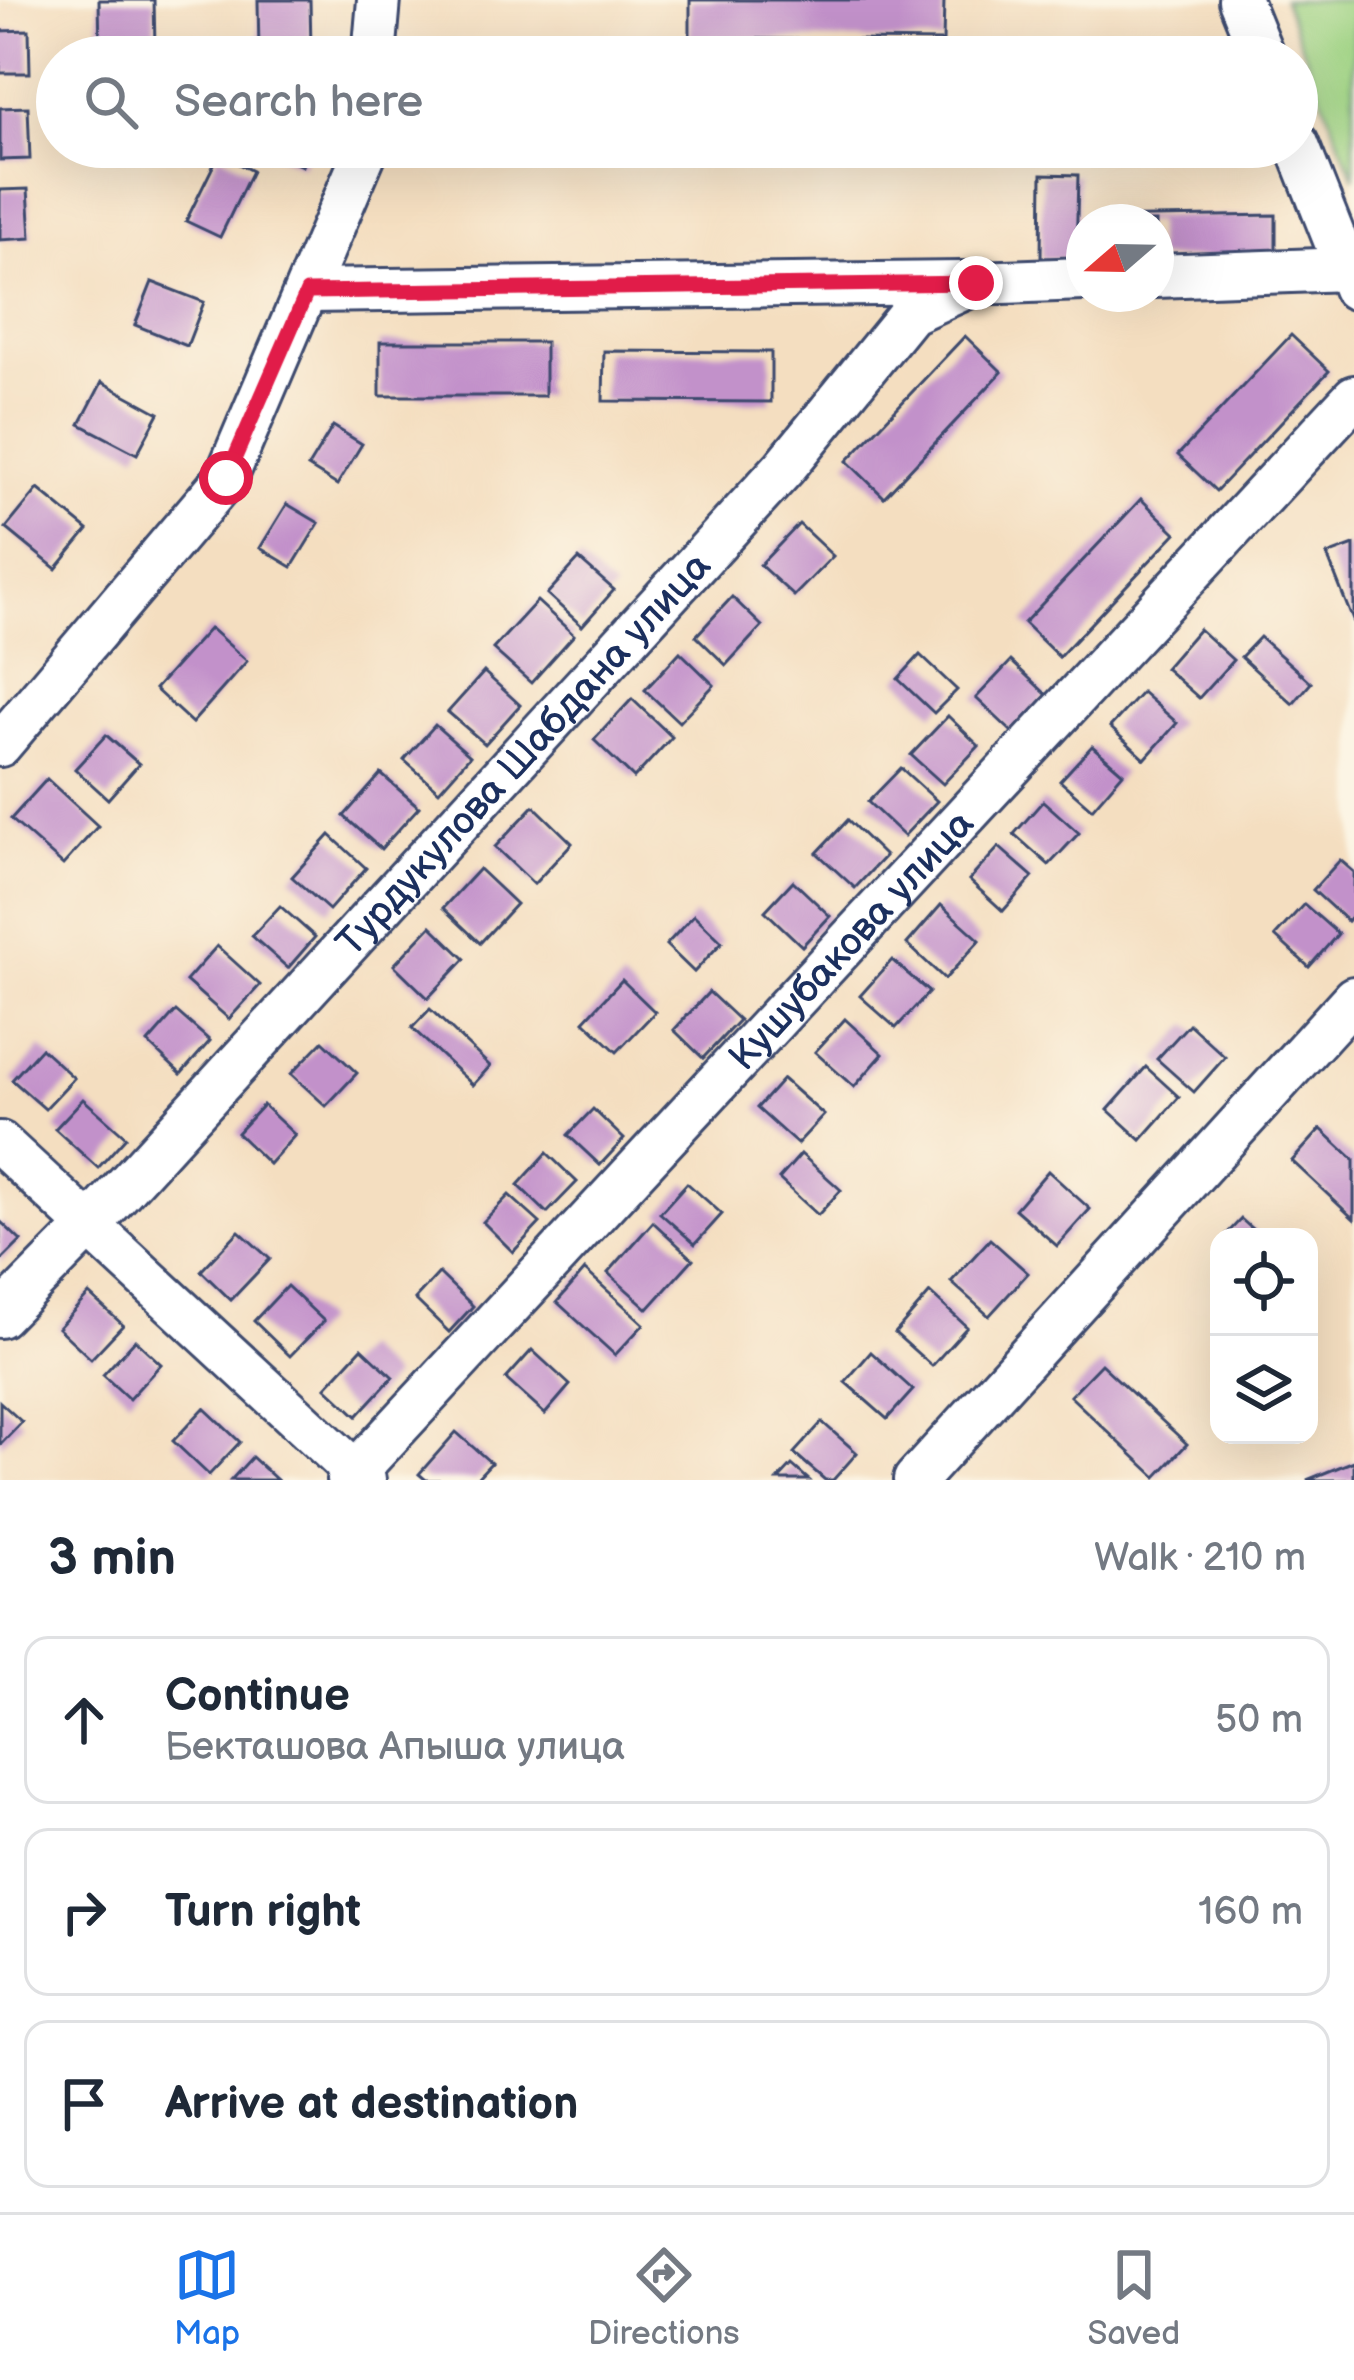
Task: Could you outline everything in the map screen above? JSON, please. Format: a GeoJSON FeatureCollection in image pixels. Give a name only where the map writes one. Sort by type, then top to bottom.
{"type":"FeatureCollection","features":[{"type":"Feature","properties":{"kind":"street"},"geometry":{"type":"LineString","coordinates":[[376,36],[379,0]]}},
{"type":"Feature","properties":{"kind":"street"},"geometry":{"type":"LineString","coordinates":[[1240,0],[1255,36]]}},
{"type":"Feature","properties":{"kind":"street"},"geometry":{"type":"LineString","coordinates":[[0,745],[226,478],[358,168]]}},
{"type":"Feature","properties":{"kind":"street"},"geometry":{"type":"LineString","coordinates":[[1174,276],[1350,279],[1306,168]]}},
{"type":"Feature","properties":{"kind":"street","name":"Турдукулова Шабдана улица"},"geometry":{"type":"LineString","coordinates":[[0,1316],[89,1226],[784,468],[910,314],[976,283],[1066,280]]}},
{"type":"Feature","properties":{"kind":"street"},"geometry":{"type":"LineString","coordinates":[[307,292],[976,283]]}},
{"type":"Feature","properties":{"kind":"street","name":"Кушубакова улица"},"geometry":{"type":"LineString","coordinates":[[356,1477],[1354,397]]}},
{"type":"Feature","properties":{"kind":"street"},"geometry":{"type":"LineString","coordinates":[[915,1480],[1354,998]]}},
{"type":"Feature","properties":{"kind":"street"},"geometry":{"type":"LineString","coordinates":[[0,1144],[356,1477]]}},
{"type":"Feature","properties":{"kind":"green space"},"geometry":{"type":"Polygon","coordinates":[[[1283,0],[1354,0],[1354,178],[1318,88],[1318,36],[1297,36],[1283,0]]]}},
{"type":"Feature","properties":{"kind":"building"},"geometry":{"type":"Polygon","coordinates":[[[99,0],[154,0],[155,36],[100,36],[99,0]]]}},
{"type":"Feature","properties":{"kind":"building"},"geometry":{"type":"Polygon","coordinates":[[[258,0],[310,0],[311,36],[259,36],[258,0]]]}},
{"type":"Feature","properties":{"kind":"building"},"geometry":{"type":"Polygon","coordinates":[[[690,0],[944,0],[943,36],[690,36],[690,0]]]}},
{"type":"Feature","properties":{"kind":"building"},"geometry":{"type":"Polygon","coordinates":[[[29,30],[30,73],[0,73],[0,31],[29,30]]]}},
{"type":"Feature","properties":{"kind":"building"},"geometry":{"type":"Polygon","coordinates":[[[28,107],[30,159],[0,160],[0,108],[28,107]]]}},
{"type":"Feature","properties":{"kind":"building"},"geometry":{"type":"Polygon","coordinates":[[[212,168],[252,171],[220,237],[186,221],[212,168]]]}},
{"type":"Feature","properties":{"kind":"building"},"geometry":{"type":"Polygon","coordinates":[[[1042,174],[1078,175],[1077,204],[1066,204],[1066,259],[1041,258],[1042,174]]]}},
{"type":"Feature","properties":{"kind":"building"},"geometry":{"type":"Polygon","coordinates":[[[28,189],[31,238],[0,240],[0,190],[28,189]]]}},
{"type":"Feature","properties":{"kind":"building"},"geometry":{"type":"Polygon","coordinates":[[[1276,215],[1276,257],[1174,258],[1174,217],[1276,215]]]}},
{"type":"Feature","properties":{"kind":"building"},"geometry":{"type":"Polygon","coordinates":[[[152,282],[204,302],[187,346],[135,325],[152,282]]]}},
{"type":"Feature","properties":{"kind":"building"},"geometry":{"type":"Polygon","coordinates":[[[1291,335],[1329,371],[1216,491],[1178,455],[1291,335]]]}},
{"type":"Feature","properties":{"kind":"building"},"geometry":{"type":"Polygon","coordinates":[[[965,336],[1002,372],[884,497],[847,461],[965,336]]]}},
{"type":"Feature","properties":{"kind":"building"},"geometry":{"type":"Polygon","coordinates":[[[380,342],[545,342],[545,396],[380,396],[380,342]]]}},
{"type":"Feature","properties":{"kind":"building"},"geometry":{"type":"Polygon","coordinates":[[[604,351],[771,352],[771,402],[603,401],[604,351]]]}},
{"type":"Feature","properties":{"kind":"building"},"geometry":{"type":"Polygon","coordinates":[[[102,382],[159,413],[137,454],[80,424],[102,382]]]}},
{"type":"Feature","properties":{"kind":"building"},"geometry":{"type":"Polygon","coordinates":[[[333,426],[362,444],[337,485],[308,467],[333,426]]]}},
{"type":"Feature","properties":{"kind":"building"},"geometry":{"type":"Polygon","coordinates":[[[38,489],[88,530],[56,569],[6,528],[38,489]]]}},
{"type":"Feature","properties":{"kind":"building"},"geometry":{"type":"Polygon","coordinates":[[[1141,499],[1176,533],[1059,657],[1024,623],[1141,499]]]}},
{"type":"Feature","properties":{"kind":"building"},"geometry":{"type":"Polygon","coordinates":[[[287,504],[319,523],[292,567],[260,548],[287,504]]]}},
{"type":"Feature","properties":{"kind":"building"},"geometry":{"type":"Polygon","coordinates":[[[799,524],[833,556],[794,596],[760,565],[799,524]]]}},
{"type":"Feature","properties":{"kind":"building"},"geometry":{"type":"Polygon","coordinates":[[[1354,545],[1354,623],[1327,555],[1354,545]]]}},
{"type":"Feature","properties":{"kind":"building"},"geometry":{"type":"Polygon","coordinates":[[[579,559],[614,590],[582,626],[547,594],[579,559]]]}},
{"type":"Feature","properties":{"kind":"building"},"geometry":{"type":"Polygon","coordinates":[[[732,597],[762,626],[726,665],[696,636],[732,597]]]}},
{"type":"Feature","properties":{"kind":"building"},"geometry":{"type":"Polygon","coordinates":[[[537,601],[574,635],[531,683],[493,649],[537,601]]]}},
{"type":"Feature","properties":{"kind":"building"},"geometry":{"type":"Polygon","coordinates":[[[210,628],[247,661],[192,723],[155,689],[210,628]]]}},
{"type":"Feature","properties":{"kind":"building"},"geometry":{"type":"Polygon","coordinates":[[[1199,629],[1233,660],[1199,698],[1165,668],[1199,629]]]}},
{"type":"Feature","properties":{"kind":"building"},"geometry":{"type":"Polygon","coordinates":[[[1260,637],[1311,683],[1293,704],[1241,657],[1260,637]]]}},
{"type":"Feature","properties":{"kind":"building"},"geometry":{"type":"Polygon","coordinates":[[[680,652],[714,685],[679,722],[645,690],[680,652]]]}},
{"type":"Feature","properties":{"kind":"building"},"geometry":{"type":"Polygon","coordinates":[[[920,655],[957,690],[934,713],[898,679],[920,655]]]}},
{"type":"Feature","properties":{"kind":"building"},"geometry":{"type":"Polygon","coordinates":[[[1011,661],[1047,695],[1012,732],[976,698],[1011,661]]]}},
{"type":"Feature","properties":{"kind":"building"},"geometry":{"type":"Polygon","coordinates":[[[484,672],[520,705],[485,744],[448,712],[484,672]]]}},
{"type":"Feature","properties":{"kind":"building"},"geometry":{"type":"Polygon","coordinates":[[[1142,692],[1177,723],[1145,759],[1110,727],[1142,692]]]}},
{"type":"Feature","properties":{"kind":"building"},"geometry":{"type":"Polygon","coordinates":[[[632,699],[672,737],[634,778],[594,740],[632,699]]]}},
{"type":"Feature","properties":{"kind":"building"},"geometry":{"type":"Polygon","coordinates":[[[948,716],[979,746],[943,784],[911,755],[948,716]]]}},
{"type":"Feature","properties":{"kind":"building"},"geometry":{"type":"Polygon","coordinates":[[[435,725],[470,756],[439,791],[404,760],[435,725]]]}},
{"type":"Feature","properties":{"kind":"building"},"geometry":{"type":"Polygon","coordinates":[[[106,735],[139,764],[108,799],[75,769],[106,735]]]}},
{"type":"Feature","properties":{"kind":"building"},"geometry":{"type":"Polygon","coordinates":[[[1092,746],[1123,773],[1092,809],[1060,781],[1092,746]]]}},
{"type":"Feature","properties":{"kind":"building"},"geometry":{"type":"Polygon","coordinates":[[[901,768],[937,801],[904,836],[868,802],[901,768]]]}},
{"type":"Feature","properties":{"kind":"building"},"geometry":{"type":"Polygon","coordinates":[[[381,774],[419,807],[381,849],[344,816],[381,774]]]}},
{"type":"Feature","properties":{"kind":"building"},"geometry":{"type":"Polygon","coordinates":[[[47,779],[98,826],[63,865],[11,819],[47,779]]]}},
{"type":"Feature","properties":{"kind":"building"},"geometry":{"type":"Polygon","coordinates":[[[1043,801],[1079,833],[1049,865],[1014,834],[1043,801]]]}},
{"type":"Feature","properties":{"kind":"building"},"geometry":{"type":"Polygon","coordinates":[[[534,806],[572,843],[534,884],[495,847],[534,806]]]}},
{"type":"Feature","properties":{"kind":"building"},"geometry":{"type":"Polygon","coordinates":[[[848,820],[885,856],[855,888],[817,853],[848,820]]]}},
{"type":"Feature","properties":{"kind":"building"},"geometry":{"type":"Polygon","coordinates":[[[330,835],[366,868],[329,910],[292,877],[330,835]]]}},
{"type":"Feature","properties":{"kind":"building"},"geometry":{"type":"Polygon","coordinates":[[[999,847],[1033,877],[1003,911],[969,880],[999,847]]]}},
{"type":"Feature","properties":{"kind":"building"},"geometry":{"type":"Polygon","coordinates":[[[1340,860],[1354,872],[1354,913],[1347,921],[1313,890],[1340,860]]]}},
{"type":"Feature","properties":{"kind":"building"},"geometry":{"type":"Polygon","coordinates":[[[479,869],[516,904],[480,943],[443,908],[479,869]]]}},
{"type":"Feature","properties":{"kind":"building"},"geometry":{"type":"Polygon","coordinates":[[[793,881],[830,916],[802,946],[765,911],[793,881]]]}},
{"type":"Feature","properties":{"kind":"building"},"geometry":{"type":"Polygon","coordinates":[[[1304,904],[1338,934],[1309,967],[1275,936],[1304,904]]]}},
{"type":"Feature","properties":{"kind":"building"},"geometry":{"type":"Polygon","coordinates":[[[941,905],[980,940],[945,979],[907,944],[941,905]]]}},
{"type":"Feature","properties":{"kind":"building"},"geometry":{"type":"Polygon","coordinates":[[[280,906],[315,937],[288,968],[252,936],[280,906]]]}},
{"type":"Feature","properties":{"kind":"building"},"geometry":{"type":"Polygon","coordinates":[[[694,915],[722,942],[694,972],[666,945],[694,915]]]}},
{"type":"Feature","properties":{"kind":"building"},"geometry":{"type":"Polygon","coordinates":[[[431,926],[465,959],[428,998],[394,965],[431,926]]]}},
{"type":"Feature","properties":{"kind":"building"},"geometry":{"type":"Polygon","coordinates":[[[217,946],[260,985],[229,1019],[186,981],[217,946]]]}},
{"type":"Feature","properties":{"kind":"building"},"geometry":{"type":"Polygon","coordinates":[[[892,960],[929,992],[896,1028],[860,996],[892,960]]]}},
{"type":"Feature","properties":{"kind":"building"},"geometry":{"type":"Polygon","coordinates":[[[622,980],[655,1012],[617,1052],[584,1021],[622,980]]]}},
{"type":"Feature","properties":{"kind":"building"},"geometry":{"type":"Polygon","coordinates":[[[709,992],[739,1020],[703,1058],[674,1030],[709,992]]]}},
{"type":"Feature","properties":{"kind":"building"},"geometry":{"type":"Polygon","coordinates":[[[430,1009],[490,1066],[473,1085],[412,1028],[430,1009]]]}},
{"type":"Feature","properties":{"kind":"building"},"geometry":{"type":"Polygon","coordinates":[[[176,1011],[210,1041],[181,1074],[148,1043],[176,1011]]]}},
{"type":"Feature","properties":{"kind":"building"},"geometry":{"type":"Polygon","coordinates":[[[845,1019],[883,1054],[854,1087],[815,1052],[845,1019]]]}},
{"type":"Feature","properties":{"kind":"building"},"geometry":{"type":"Polygon","coordinates":[[[1189,1024],[1225,1057],[1194,1092],[1157,1059],[1189,1024]]]}},
{"type":"Feature","properties":{"kind":"building"},"geometry":{"type":"Polygon","coordinates":[[[323,1041],[357,1073],[326,1106],[291,1074],[323,1041]]]}},
{"type":"Feature","properties":{"kind":"building"},"geometry":{"type":"Polygon","coordinates":[[[41,1048],[74,1078],[45,1109],[12,1080],[41,1048]]]}},
{"type":"Feature","properties":{"kind":"building"},"geometry":{"type":"Polygon","coordinates":[[[1146,1067],[1179,1097],[1141,1140],[1108,1110],[1146,1067]]]}},
{"type":"Feature","properties":{"kind":"building"},"geometry":{"type":"Polygon","coordinates":[[[783,1079],[824,1115],[797,1144],[757,1108],[783,1079]]]}},
{"type":"Feature","properties":{"kind":"building"},"geometry":{"type":"Polygon","coordinates":[[[83,1099],[126,1137],[98,1168],[55,1129],[83,1099]]]}},
{"type":"Feature","properties":{"kind":"building"},"geometry":{"type":"Polygon","coordinates":[[[263,1105],[295,1135],[269,1164],[237,1133],[263,1105]]]}},
{"type":"Feature","properties":{"kind":"building"},"geometry":{"type":"Polygon","coordinates":[[[593,1109],[624,1139],[600,1165],[568,1135],[593,1109]]]}},
{"type":"Feature","properties":{"kind":"building"},"geometry":{"type":"Polygon","coordinates":[[[1321,1129],[1354,1160],[1354,1219],[1292,1161],[1321,1129]]]}},
{"type":"Feature","properties":{"kind":"building"},"geometry":{"type":"Polygon","coordinates":[[[547,1153],[577,1182],[547,1213],[518,1185],[547,1153]]]}},
{"type":"Feature","properties":{"kind":"building"},"geometry":{"type":"Polygon","coordinates":[[[801,1154],[841,1190],[818,1215],[779,1179],[801,1154]]]}},
{"type":"Feature","properties":{"kind":"building"},"geometry":{"type":"Polygon","coordinates":[[[1048,1171],[1090,1209],[1057,1246],[1015,1209],[1048,1171]]]}},
{"type":"Feature","properties":{"kind":"building"},"geometry":{"type":"Polygon","coordinates":[[[687,1183],[722,1214],[695,1244],[660,1213],[687,1183]]]}},
{"type":"Feature","properties":{"kind":"building"},"geometry":{"type":"Polygon","coordinates":[[[509,1195],[540,1223],[513,1252],[483,1222],[509,1195]]]}},
{"type":"Feature","properties":{"kind":"building"},"geometry":{"type":"Polygon","coordinates":[[[0,1221],[21,1241],[0,1262],[0,1221]]]}},
{"type":"Feature","properties":{"kind":"building"},"geometry":{"type":"Polygon","coordinates":[[[653,1222],[693,1259],[648,1309],[608,1273],[653,1222]]]}},
{"type":"Feature","properties":{"kind":"building"},"geometry":{"type":"Polygon","coordinates":[[[239,1231],[270,1259],[231,1300],[201,1271],[239,1231]]]}},
{"type":"Feature","properties":{"kind":"building"},"geometry":{"type":"Polygon","coordinates":[[[990,1239],[1028,1273],[989,1316],[951,1282],[990,1239]]]}},
{"type":"Feature","properties":{"kind":"building"},"geometry":{"type":"Polygon","coordinates":[[[585,1270],[644,1324],[615,1355],[557,1302],[585,1270]]]}},
{"type":"Feature","properties":{"kind":"building"},"geometry":{"type":"Polygon","coordinates":[[[439,1273],[473,1306],[449,1332],[415,1299],[439,1273]]]}},
{"type":"Feature","properties":{"kind":"building"},"geometry":{"type":"Polygon","coordinates":[[[287,1286],[324,1321],[290,1356],[254,1321],[287,1286]]]}},
{"type":"Feature","properties":{"kind":"building"},"geometry":{"type":"Polygon","coordinates":[[[930,1293],[967,1327],[932,1366],[895,1333],[930,1293]]]}},
{"type":"Feature","properties":{"kind":"building"},"geometry":{"type":"Polygon","coordinates":[[[89,1294],[123,1325],[91,1359],[58,1328],[89,1294]]]}},
{"type":"Feature","properties":{"kind":"building"},"geometry":{"type":"Polygon","coordinates":[[[135,1340],[161,1364],[129,1399],[103,1375],[135,1340]]]}},
{"type":"Feature","properties":{"kind":"building"},"geometry":{"type":"Polygon","coordinates":[[[362,1348],[393,1377],[357,1416],[326,1387],[362,1348]]]}},
{"type":"Feature","properties":{"kind":"building"},"geometry":{"type":"Polygon","coordinates":[[[532,1350],[570,1385],[545,1414],[506,1379],[532,1350]]]}},
{"type":"Feature","properties":{"kind":"building"},"geometry":{"type":"Polygon","coordinates":[[[871,1352],[913,1390],[887,1419],[845,1382],[871,1352]]]}},
{"type":"Feature","properties":{"kind":"building"},"geometry":{"type":"Polygon","coordinates":[[[1101,1364],[1187,1444],[1156,1477],[1070,1396],[1101,1364]]]}},
{"type":"Feature","properties":{"kind":"building"},"geometry":{"type":"Polygon","coordinates":[[[0,1402],[22,1422],[0,1445],[0,1402]]]}},
{"type":"Feature","properties":{"kind":"building"},"geometry":{"type":"Polygon","coordinates":[[[204,1408],[240,1442],[209,1475],[173,1441],[204,1408]]]}},
{"type":"Feature","properties":{"kind":"building"},"geometry":{"type":"Polygon","coordinates":[[[822,1422],[857,1453],[833,1480],[825,1480],[794,1453],[822,1422]]]}},
{"type":"Feature","properties":{"kind":"building"},"geometry":{"type":"Polygon","coordinates":[[[456,1432],[491,1463],[475,1480],[426,1480],[419,1474],[456,1432]]]}},
{"type":"Feature","properties":{"kind":"building"},"geometry":{"type":"Polygon","coordinates":[[[252,1457],[277,1480],[231,1480],[252,1457]]]}},
{"type":"Feature","properties":{"kind":"building"},"geometry":{"type":"Polygon","coordinates":[[[1354,1461],[1354,1480],[1307,1480],[1354,1461]]]}},
{"type":"Feature","properties":{"kind":"building"},"geometry":{"type":"Polygon","coordinates":[[[792,1465],[809,1480],[778,1480],[792,1465]]]}},
{"type":"Feature","properties":{"kind":"route"},"geometry":{"type":"LineString","coordinates":[[226,478],[307,292],[976,283]]}}]}
